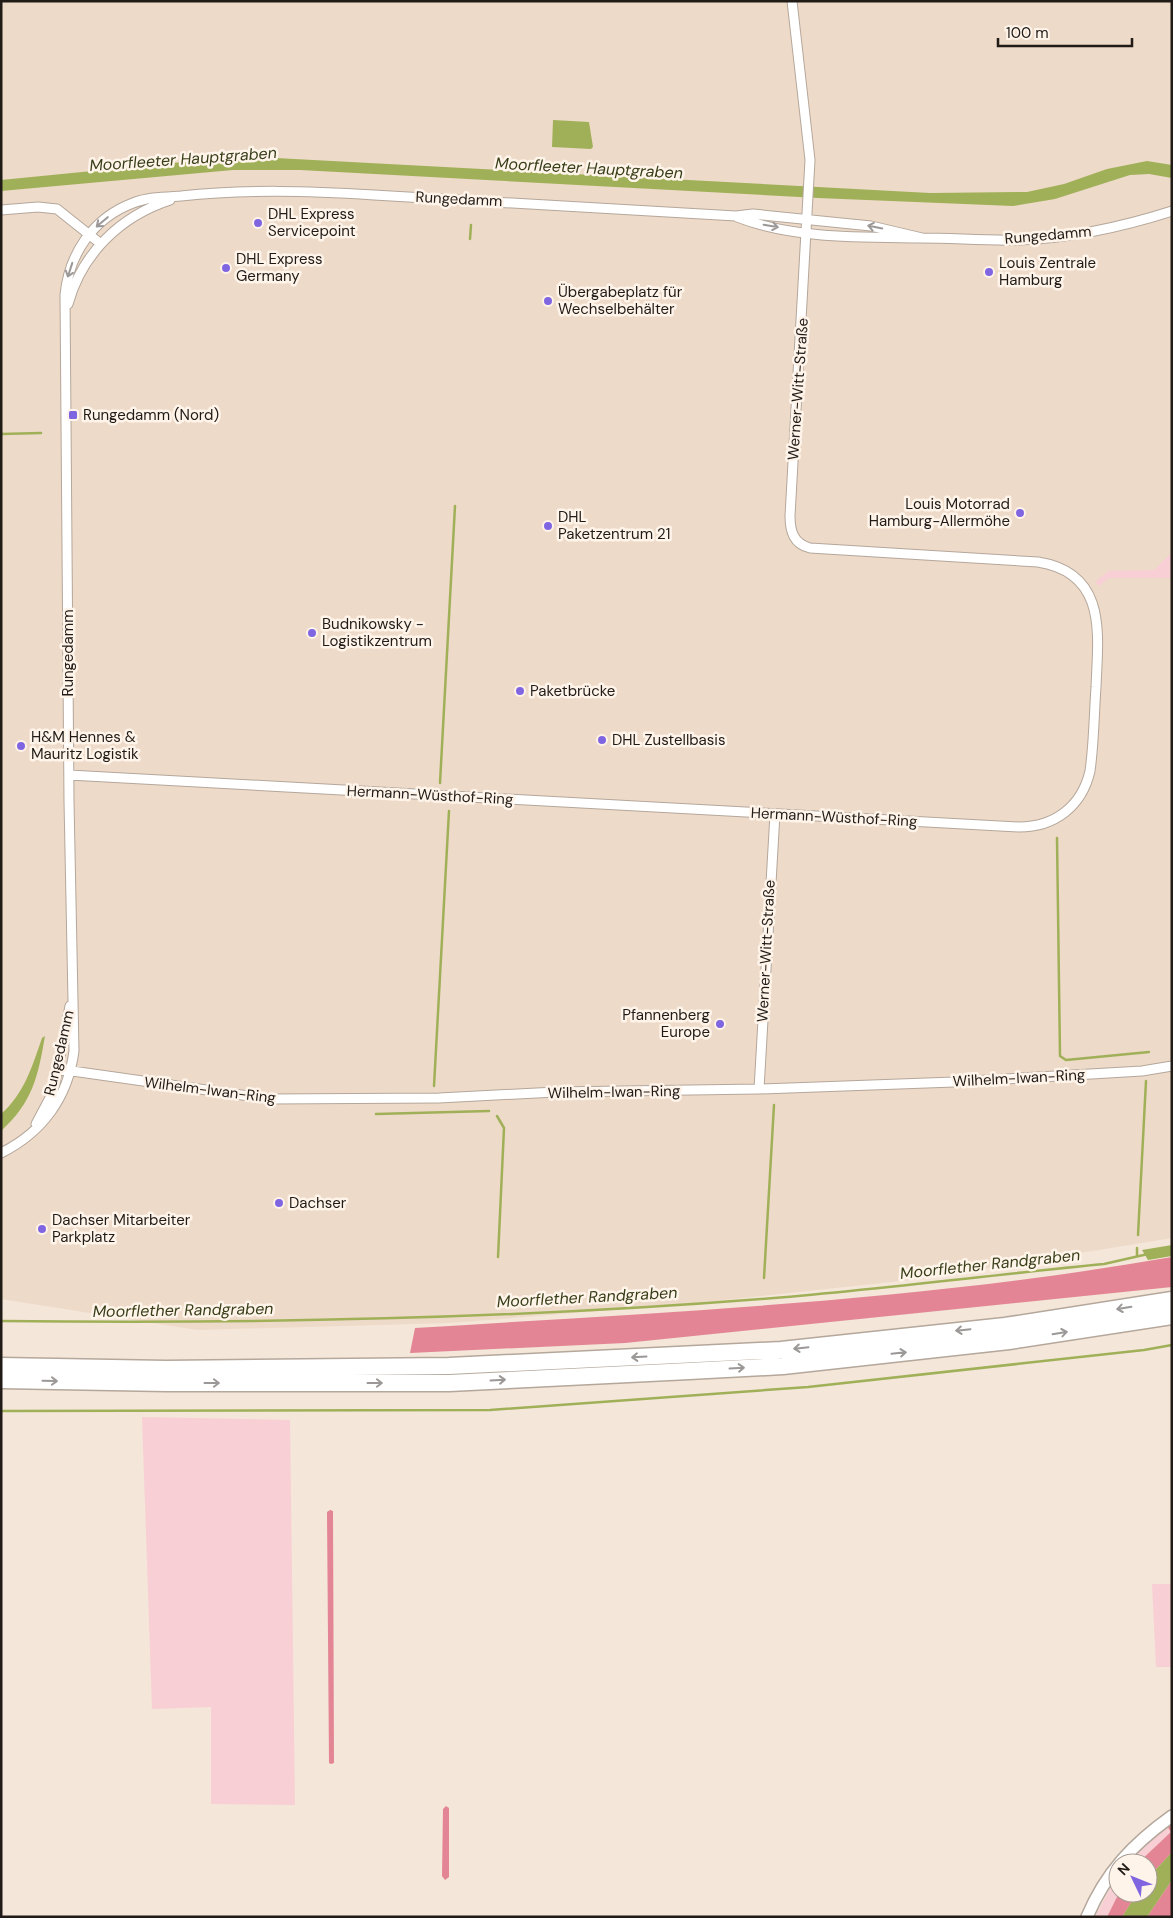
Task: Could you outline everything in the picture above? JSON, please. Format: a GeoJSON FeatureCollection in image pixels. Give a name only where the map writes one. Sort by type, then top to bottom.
{"type":"FeatureCollection","features":[{"type":"Feature","properties":{"kind":"highway"},"geometry":{"type":"LineString","coordinates":[[1,1366],[166,1369],[449,1366],[781,1350],[1005,1326],[1172,1300]]}},
{"type":"Feature","properties":{"kind":"highway"},"geometry":{"type":"LineString","coordinates":[[1,1380],[167,1383],[449,1383],[717,1370],[783,1366],[1009,1341],[1172,1316]]}},
{"type":"Feature","properties":{"kind":"street","name":"Werner-Witt-Straße"},"geometry":{"type":"LineString","coordinates":[[792,1],[810,160],[790,523],[794,537],[799,543]]}},
{"type":"Feature","properties":{"kind":"street","name":"Rungedamm"},"geometry":{"type":"LineString","coordinates":[[1,1153],[41,1125],[50,1114],[64,1091],[71,1071],[74,1040],[69,775],[67,310],[65,295],[71,266],[78,250],[89,234],[114,212],[132,203],[150,198],[239,191],[318,192],[736,216],[753,214],[871,226],[922,238]]}},
{"type":"Feature","properties":{"kind":"street","name":"Rungedamm"},"geometry":{"type":"LineString","coordinates":[[67,310],[75,285],[101,244],[123,223],[139,213],[182,196]]}},
{"type":"Feature","properties":{"kind":"street"},"geometry":{"type":"LineString","coordinates":[[1,210],[38,207],[57,208],[101,244]]}},
{"type":"Feature","properties":{"kind":"street","name":"Rungedamm"},"geometry":{"type":"LineString","coordinates":[[736,216],[752,223],[807,233],[883,238],[987,240],[1062,237],[1108,229],[1172,212]]}},
{"type":"Feature","properties":{"kind":"street","name":"Hermann-Wüsthof-Ring"},"geometry":{"type":"LineString","coordinates":[[69,775],[1019,827],[1038,826],[1062,816],[1082,794],[1088,779],[1092,750],[1098,624],[1092,600],[1072,575],[1053,565],[1038,562],[810,548],[799,543]]}},
{"type":"Feature","properties":{"kind":"street","name":"Werner-Witt-Straße"},"geometry":{"type":"LineString","coordinates":[[759,1089],[775,814]]}},
{"type":"Feature","properties":{"kind":"street","name":"Rungedamm"},"geometry":{"type":"LineString","coordinates":[[28,1135],[44,1110],[52,1092],[72,996]]}},
{"type":"Feature","properties":{"kind":"street","name":"Wilhelm-Iwan-Ring"},"geometry":{"type":"LineString","coordinates":[[58,1069],[270,1099],[439,1098],[556,1092],[759,1089],[964,1081],[1142,1071],[1172,1066]]}},
{"type":"Feature","properties":{"kind":"street"},"geometry":{"type":"LineString","coordinates":[[1087,1917],[1104,1881],[1115,1865],[1172,1816]]}},
{"type":"Feature","properties":{"kind":"shaded area"},"geometry":{"type":"Polygon","coordinates":[[[1,1],[1172,1],[1172,1238],[928,1278],[688,1304],[449,1323],[197,1330],[1,1299],[1,1]]]}},
{"type":"Feature","properties":{"kind":"shaded area"},"geometry":{"type":"Polygon","coordinates":[[[553,120],[589,122],[593,147],[591,149],[552,147],[553,120]]]}},
{"type":"Feature","properties":{"kind":"shaded area"},"geometry":{"type":"Polygon","coordinates":[[[257,157],[930,193],[1027,192],[1064,184],[1107,169],[1147,161],[1172,165],[1172,178],[1149,174],[1130,175],[1055,199],[1013,206],[818,198],[300,170],[233,170],[1,191],[1,180],[214,159],[257,157]]]}},
{"type":"Feature","properties":{"kind":"shaded area"},"geometry":{"type":"Polygon","coordinates":[[[1172,552],[1172,578],[1109,578],[1099,586],[1095,582],[1108,571],[1154,570],[1172,552]]]}},
{"type":"Feature","properties":{"kind":"shaded area"},"geometry":{"type":"Polygon","coordinates":[[[45,1036],[40,1064],[27,1099],[12,1120],[1,1131],[1,1114],[16,1098],[31,1070],[42,1038],[45,1036]]]}},
{"type":"Feature","properties":{"kind":"shaded area"},"geometry":{"type":"Polygon","coordinates":[[[1172,1245],[1172,1256],[1148,1260],[1142,1250],[1172,1245]]]}},
{"type":"Feature","properties":{"kind":"shaded area"},"geometry":{"type":"Polygon","coordinates":[[[1172,1257],[1172,1287],[625,1343],[410,1353],[415,1328],[700,1310],[889,1295],[1078,1272],[1172,1257]]]}},
{"type":"Feature","properties":{"kind":"shaded area"},"geometry":{"type":"Polygon","coordinates":[[[142,1417],[290,1420],[295,1805],[211,1804],[211,1707],[152,1709],[142,1417]]]}},
{"type":"Feature","properties":{"kind":"shaded area"},"geometry":{"type":"Polygon","coordinates":[[[333,1511],[334,1763],[331,1764],[329,1763],[327,1512],[333,1511]]]}},
{"type":"Feature","properties":{"kind":"shaded area"},"geometry":{"type":"Polygon","coordinates":[[[1152,1584],[1172,1584],[1172,1667],[1156,1667],[1152,1584]]]}},
{"type":"Feature","properties":{"kind":"shaded area"},"geometry":{"type":"Polygon","coordinates":[[[446,1806],[449,1808],[449,1877],[445,1880],[442,1876],[443,1809],[446,1806]]]}},
{"type":"Feature","properties":{"kind":"shaded area"},"geometry":{"type":"Polygon","coordinates":[[[1172,1822],[1172,1917],[1095,1917],[1108,1892],[1108,1903],[1158,1903],[1158,1853],[1137,1853],[1172,1822]]]}},
{"type":"Feature","properties":{"kind":"shaded area"},"geometry":{"type":"Polygon","coordinates":[[[1172,1822],[1172,1852],[1158,1867],[1158,1853],[1149,1853],[1171,1832],[1167,1826],[1172,1822]]]}},
{"type":"Feature","properties":{"kind":"shaded area"},"geometry":{"type":"Polygon","coordinates":[[[1172,1852],[1172,1880],[1158,1901],[1158,1867],[1172,1852]]]}},
{"type":"Feature","properties":{"kind":"shaded area"},"geometry":{"type":"Polygon","coordinates":[[[1172,1880],[1172,1917],[1147,1917],[1172,1880]]]}},
{"type":"Feature","properties":{"kind":"shaded area"},"geometry":{"type":"Polygon","coordinates":[[[1114,1903],[1131,1903],[1122,1917],[1107,1917],[1114,1903]]]}},
{"type":"Feature","properties":{"kind":"shaded area"},"geometry":{"type":"Polygon","coordinates":[[[1131,1903],[1156,1903],[1147,1917],[1122,1917],[1131,1903]]]}},
{"type":"Feature","properties":{"kind":"waterway"},"geometry":{"type":"LineString","coordinates":[[470,239],[471,225]]}},
{"type":"Feature","properties":{"kind":"waterway"},"geometry":{"type":"LineString","coordinates":[[1,434],[41,433]]}},
{"type":"Feature","properties":{"kind":"waterway"},"geometry":{"type":"LineString","coordinates":[[440,783],[455,506]]}},
{"type":"Feature","properties":{"kind":"waterway"},"geometry":{"type":"LineString","coordinates":[[434,1086],[449,811]]}},
{"type":"Feature","properties":{"kind":"waterway"},"geometry":{"type":"LineString","coordinates":[[1057,838],[1060,1056],[1066,1060],[1149,1052]]}},
{"type":"Feature","properties":{"kind":"waterway"},"geometry":{"type":"LineString","coordinates":[[1138,1235],[1146,1081]]}},
{"type":"Feature","properties":{"kind":"waterway"},"geometry":{"type":"LineString","coordinates":[[764,1278],[774,1105]]}},
{"type":"Feature","properties":{"kind":"waterway"},"geometry":{"type":"LineString","coordinates":[[376,1114],[489,1111]]}},
{"type":"Feature","properties":{"kind":"waterway"},"geometry":{"type":"LineString","coordinates":[[497,1116],[504,1128],[498,1257]]}},
{"type":"Feature","properties":{"kind":"waterway"},"geometry":{"type":"LineString","coordinates":[[1137,1248],[1137,1256]]}},
{"type":"Feature","properties":{"kind":"waterway","name":"Moorflether Randgraben"},"geometry":{"type":"LineString","coordinates":[[1,1321],[191,1322],[381,1319],[666,1306],[847,1291],[1104,1264],[1148,1254]]}},
{"type":"Feature","properties":{"kind":"waterway"},"geometry":{"type":"LineString","coordinates":[[1,1411],[490,1410],[808,1387],[1144,1350],[1172,1345]]}},
{"type":"Feature","properties":{"kind":"place","name":"DHL Express Servicepoint"},"geometry":{"type":"Point","coordinates":[258,223]}},
{"type":"Feature","properties":{"kind":"place","name":"DHL Express Germany"},"geometry":{"type":"Point","coordinates":[226,268]}},
{"type":"Feature","properties":{"kind":"place","name":"Louis Zentrale Hamburg"},"geometry":{"type":"Point","coordinates":[989,272]}},
{"type":"Feature","properties":{"kind":"place","name":"Übergabeplatz für Wechselbehälter"},"geometry":{"type":"Point","coordinates":[548,301]}},
{"type":"Feature","properties":{"kind":"place","name":"Rungedamm (Nord)"},"geometry":{"type":"Point","coordinates":[73,415]}},
{"type":"Feature","properties":{"kind":"place","name":"Louis Motorrad Hamburg-Allermöhe"},"geometry":{"type":"Point","coordinates":[1020,513]}},
{"type":"Feature","properties":{"kind":"place","name":"DHL Paketzentrum 21"},"geometry":{"type":"Point","coordinates":[548,526]}},
{"type":"Feature","properties":{"kind":"place","name":"Budnikowsky - Logistikzentrum"},"geometry":{"type":"Point","coordinates":[312,633]}},
{"type":"Feature","properties":{"kind":"place","name":"Paketbrücke"},"geometry":{"type":"Point","coordinates":[520,691]}},
{"type":"Feature","properties":{"kind":"place","name":"DHL Zustellbasis"},"geometry":{"type":"Point","coordinates":[602,740]}},
{"type":"Feature","properties":{"kind":"place","name":"H&M Hennes & Mauritz Logistik"},"geometry":{"type":"Point","coordinates":[21,746]}},
{"type":"Feature","properties":{"kind":"place","name":"Pfannenberg Europe"},"geometry":{"type":"Point","coordinates":[720,1024]}},
{"type":"Feature","properties":{"kind":"place","name":"Dachser"},"geometry":{"type":"Point","coordinates":[279,1203]}},
{"type":"Feature","properties":{"kind":"place","name":"Dachser Mitarbeiter Parkplatz"},"geometry":{"type":"Point","coordinates":[42,1229]}},
{"type":"Feature","properties":{"kind":"water label","name":"Moorfleeter Hauptgraben"},"geometry":{"type":"Point","coordinates":[183,159]}},
{"type":"Feature","properties":{"kind":"water label","name":"Moorfleeter Hauptgraben"},"geometry":{"type":"Point","coordinates":[589,168]}}]}
